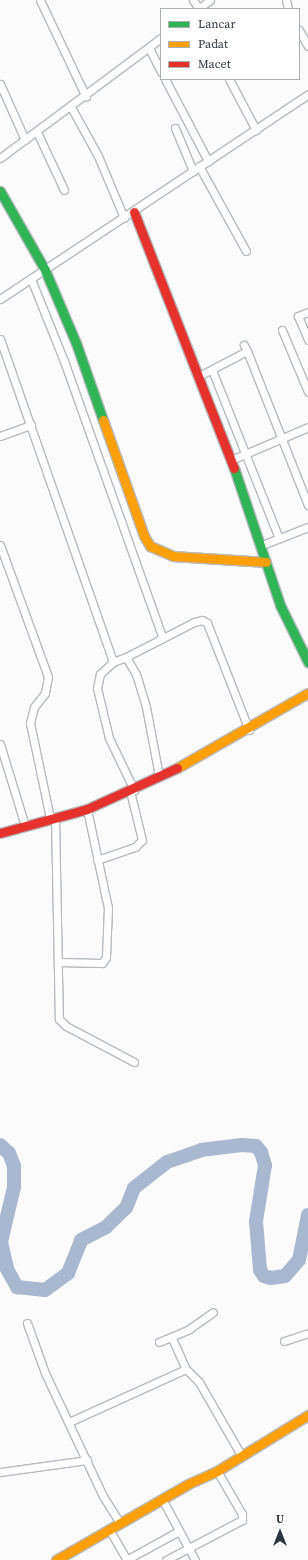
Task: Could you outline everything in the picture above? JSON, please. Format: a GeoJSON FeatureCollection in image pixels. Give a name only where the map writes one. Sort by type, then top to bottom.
{"type":"FeatureCollection","features":[{"type":"Feature","properties":{"kind":"street"},"geometry":{"type":"LineString","coordinates":[[40,0],[86,97]]}},
{"type":"Feature","properties":{"kind":"street"},"geometry":{"type":"LineString","coordinates":[[193,0],[203,7]]}},
{"type":"Feature","properties":{"kind":"street"},"geometry":{"type":"LineString","coordinates":[[300,32],[308,46]]}},
{"type":"Feature","properties":{"kind":"street"},"geometry":{"type":"LineString","coordinates":[[0,158],[86,97],[160,39]]}},
{"type":"Feature","properties":{"kind":"street"},"geometry":{"type":"LineString","coordinates":[[149,48],[160,70]]}},
{"type":"Feature","properties":{"kind":"street"},"geometry":{"type":"LineString","coordinates":[[166,80],[208,161]]}},
{"type":"Feature","properties":{"kind":"street"},"geometry":{"type":"LineString","coordinates":[[230,80],[256,130]]}},
{"type":"Feature","properties":{"kind":"street"},"geometry":{"type":"LineString","coordinates":[[0,84],[25,140]]}},
{"type":"Feature","properties":{"kind":"street"},"geometry":{"type":"LineString","coordinates":[[1,297],[134,212],[199,166],[307,98]]}},
{"type":"Feature","properties":{"kind":"street"},"geometry":{"type":"LineString","coordinates":[[71,107],[98,156],[124,218]]}},
{"type":"Feature","properties":{"kind":"street"},"geometry":{"type":"LineString","coordinates":[[175,128],[193,171]]}},
{"type":"Feature","properties":{"kind":"street"},"geometry":{"type":"LineString","coordinates":[[36,132],[64,190]]}},
{"type":"Feature","properties":{"kind":"street"},"geometry":{"type":"LineString","coordinates":[[199,166],[246,251]]}},
{"type":"Feature","properties":{"kind":"street"},"geometry":{"type":"LineString","coordinates":[[0,192],[45,270],[76,343],[144,536],[150,546],[173,556],[266,562]]}},
{"type":"Feature","properties":{"kind":"street"},"geometry":{"type":"LineString","coordinates":[[134,212],[197,377],[231,460],[262,545],[280,605],[308,662]]}},
{"type":"Feature","properties":{"kind":"street"},"geometry":{"type":"LineString","coordinates":[[31,279],[64,361],[162,636]]}},
{"type":"Feature","properties":{"kind":"street"},"geometry":{"type":"LineString","coordinates":[[308,312],[298,316],[308,340]]}},
{"type":"Feature","properties":{"kind":"street"},"geometry":{"type":"LineString","coordinates":[[282,330],[308,392]]}},
{"type":"Feature","properties":{"kind":"street"},"geometry":{"type":"LineString","coordinates":[[0,339],[113,662]]}},
{"type":"Feature","properties":{"kind":"street"},"geometry":{"type":"LineString","coordinates":[[197,377],[212,370],[246,348],[308,505]]}},
{"type":"Feature","properties":{"kind":"street"},"geometry":{"type":"LineString","coordinates":[[212,370],[279,538]]}},
{"type":"Feature","properties":{"kind":"street"},"geometry":{"type":"LineString","coordinates":[[0,436],[31,425]]}},
{"type":"Feature","properties":{"kind":"street"},"geometry":{"type":"LineString","coordinates":[[231,460],[245,452],[308,427]]}},
{"type":"Feature","properties":{"kind":"street"},"geometry":{"type":"LineString","coordinates":[[262,545],[308,528]]}},
{"type":"Feature","properties":{"kind":"street"},"geometry":{"type":"LineString","coordinates":[[0,545],[48,677],[45,694],[34,707],[30,723],[53,817],[58,962],[58,1015],[62,1023],[134,1062]]}},
{"type":"Feature","properties":{"kind":"street"},"geometry":{"type":"LineString","coordinates":[[97,860],[135,846],[142,840],[132,790],[109,738],[97,688],[100,674],[113,662],[162,636],[202,620],[207,623],[250,730]]}},
{"type":"Feature","properties":{"kind":"street"},"geometry":{"type":"LineString","coordinates":[[126,656],[132,663],[143,695],[160,776]]}},
{"type":"Feature","properties":{"kind":"street"},"geometry":{"type":"LineString","coordinates":[[0,833],[86,809],[132,790],[250,730],[308,693]]}},
{"type":"Feature","properties":{"kind":"street"},"geometry":{"type":"LineString","coordinates":[[0,744],[25,826]]}},
{"type":"Feature","properties":{"kind":"street"},"geometry":{"type":"LineString","coordinates":[[58,962],[102,963],[106,957],[108,908],[86,809]]}},
{"type":"Feature","properties":{"kind":"street"},"geometry":{"type":"LineString","coordinates":[[159,1342],[172,1338],[200,1323],[213,1312]]}},
{"type":"Feature","properties":{"kind":"street"},"geometry":{"type":"LineString","coordinates":[[27,1324],[35,1352],[103,1496],[120,1523]]}},
{"type":"Feature","properties":{"kind":"street"},"geometry":{"type":"LineString","coordinates":[[284,1341],[308,1333]]}},
{"type":"Feature","properties":{"kind":"street"},"geometry":{"type":"LineString","coordinates":[[172,1338],[186,1369],[199,1382],[241,1455]]}},
{"type":"Feature","properties":{"kind":"street"},"geometry":{"type":"LineString","coordinates":[[69,1422],[186,1369]]}},
{"type":"Feature","properties":{"kind":"street"},"geometry":{"type":"LineString","coordinates":[[56,1560],[162,1499],[217,1470],[308,1415]]}},
{"type":"Feature","properties":{"kind":"street"},"geometry":{"type":"LineString","coordinates":[[0,1472],[87,1460]]}},
{"type":"Feature","properties":{"kind":"street"},"geometry":{"type":"LineString","coordinates":[[166,1560],[243,1518],[217,1470]]}},
{"type":"Feature","properties":{"kind":"street"},"geometry":{"type":"LineString","coordinates":[[162,1499],[195,1560]]}},
{"type":"Feature","properties":{"kind":"street"},"geometry":{"type":"LineString","coordinates":[[109,1529],[126,1560],[179,1531]]}},
{"type":"Feature","properties":{"kind":"waterway"},"geometry":{"type":"LineString","coordinates":[[0,1145],[9,1153],[14,1166],[14,1187],[1,1242],[7,1269],[17,1287],[45,1290],[68,1273],[81,1240],[106,1227],[126,1208],[134,1188],[167,1162],[201,1150],[242,1145],[256,1146],[261,1152],[265,1165],[256,1221],[260,1270],[264,1276],[271,1278],[285,1276],[299,1260],[308,1215]]}},
{"type":"Feature","properties":{"kind":"traffic: fast"},"geometry":{"type":"LineString","coordinates":[[0,191],[45,270],[76,343],[103,420]]}},
{"type":"Feature","properties":{"kind":"traffic: fast"},"geometry":{"type":"LineString","coordinates":[[234,468],[280,605],[308,662]]}},
{"type":"Feature","properties":{"kind":"traffic: slow"},"geometry":{"type":"LineString","coordinates":[[103,420],[144,536],[150,546],[173,556],[266,562]]}},
{"type":"Feature","properties":{"kind":"traffic: slow"},"geometry":{"type":"LineString","coordinates":[[177,768],[308,693]]}},
{"type":"Feature","properties":{"kind":"traffic: slow"},"geometry":{"type":"LineString","coordinates":[[56,1560],[188,1484],[217,1471],[308,1415]]}},
{"type":"Feature","properties":{"kind":"traffic: jam"},"geometry":{"type":"LineString","coordinates":[[134,212],[234,468]]}},
{"type":"Feature","properties":{"kind":"traffic: jam"},"geometry":{"type":"LineString","coordinates":[[0,833],[87,809],[177,768]]}}]}
